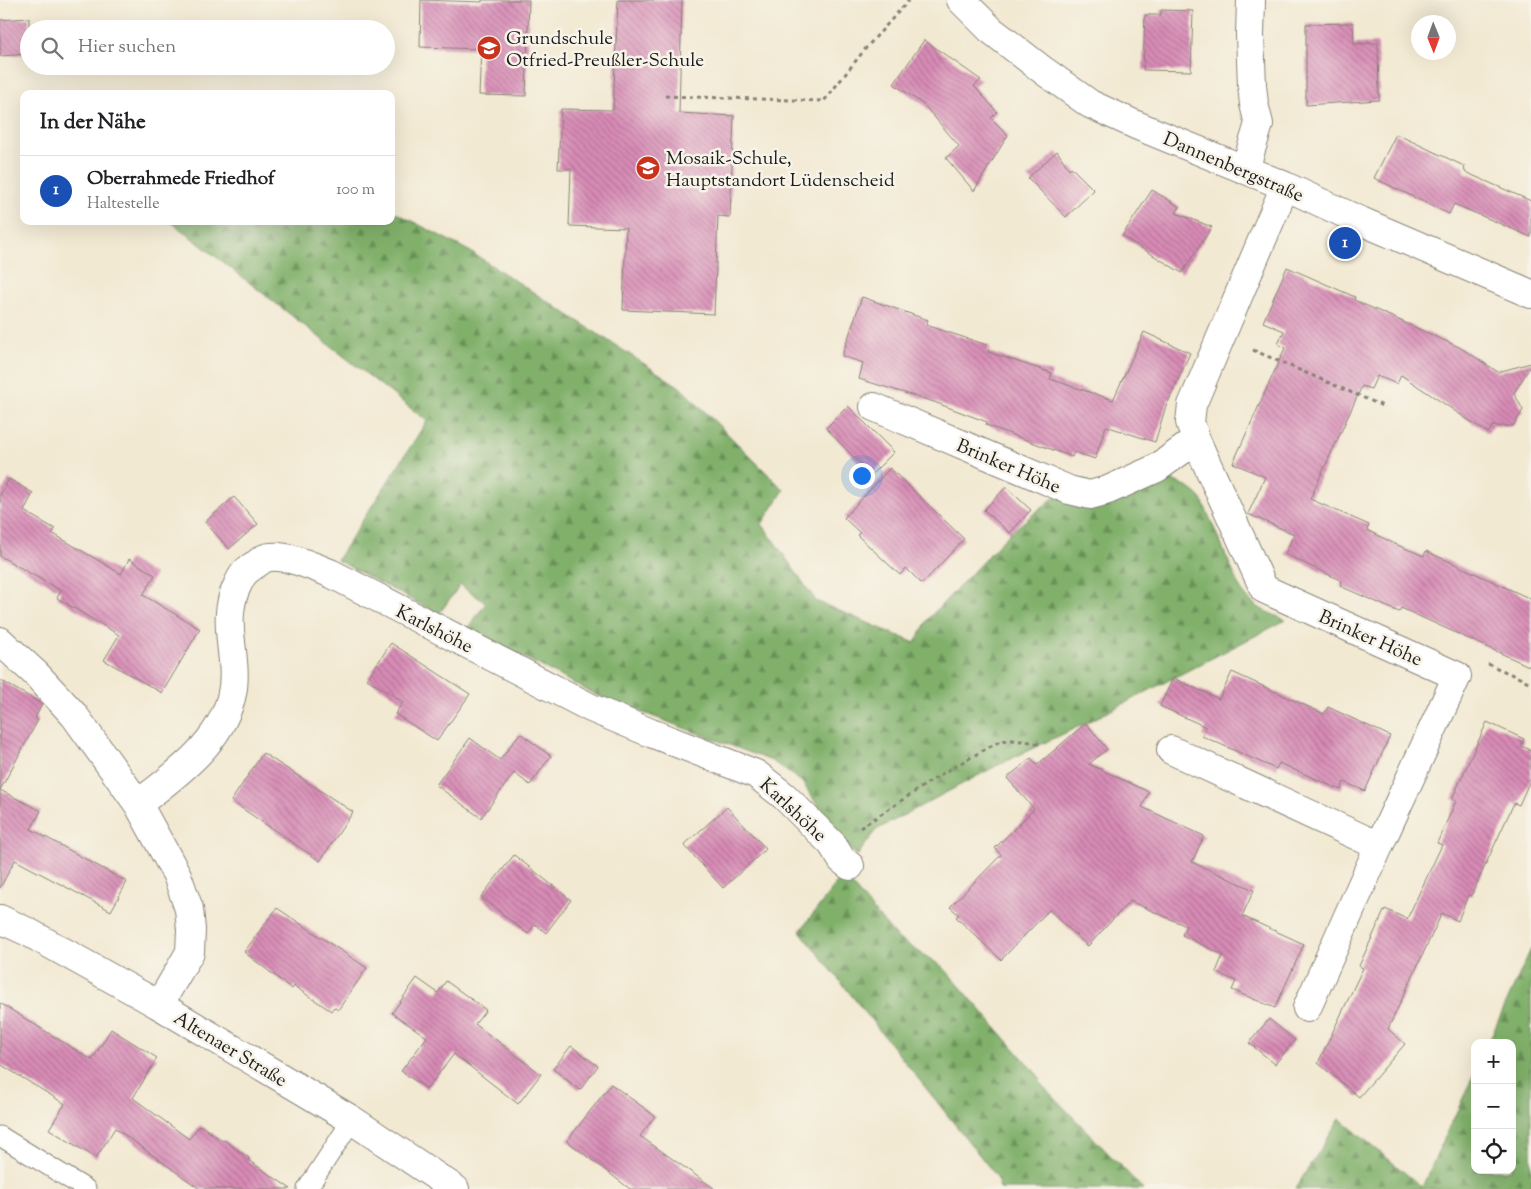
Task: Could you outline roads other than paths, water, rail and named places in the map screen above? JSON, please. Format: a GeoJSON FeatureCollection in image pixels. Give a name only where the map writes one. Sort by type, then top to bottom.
{"type":"FeatureCollection","features":[{"type":"Feature","properties":{"kind":"street","name":"Dannenbergstraße"},"geometry":{"type":"LineString","coordinates":[[961,0],[991,30],[1090,104],[1285,186],[1363,222],[1531,294]]}},
{"type":"Feature","properties":{"kind":"street"},"geometry":{"type":"LineString","coordinates":[[1245,169],[1259,124],[1252,85],[1251,0]]}},
{"type":"Feature","properties":{"kind":"street","name":"Brinker Höhe"},"geometry":{"type":"LineString","coordinates":[[1285,186],[1192,406],[1190,422],[1196,440],[1264,588],[1457,676],[1307,1008]]}},
{"type":"Feature","properties":{"kind":"street","name":"Brinker Höhe"},"geometry":{"type":"LineString","coordinates":[[874,407],[1069,490],[1090,495],[1108,490],[1157,468],[1196,440]]}},
{"type":"Feature","properties":{"kind":"street","name":"Karlshöhe"},"geometry":{"type":"LineString","coordinates":[[138,804],[192,761],[217,729],[231,698],[234,682],[230,608],[234,593],[244,571],[263,559],[272,557],[305,562],[314,566],[591,708],[756,774],[784,796],[832,844],[842,860],[850,866]]}},
{"type":"Feature","properties":{"kind":"street"},"geometry":{"type":"LineString","coordinates":[[0,642],[36,674],[74,715],[138,804],[177,874],[189,909],[191,930],[190,952],[159,1005]]}},
{"type":"Feature","properties":{"kind":"street"},"geometry":{"type":"LineString","coordinates":[[1171,750],[1379,846]]}},
{"type":"Feature","properties":{"kind":"street","name":"Altenaer Straße"},"geometry":{"type":"LineString","coordinates":[[0,919],[28,932],[159,1005],[352,1120],[455,1189]]}},
{"type":"Feature","properties":{"kind":"lane"},"geometry":{"type":"LineString","coordinates":[[307,1189],[352,1120]]}},
{"type":"Feature","properties":{"kind":"lane"},"geometry":{"type":"LineString","coordinates":[[0,1136],[86,1189]]}},
{"type":"Feature","properties":{"kind":"place","name":"Grundschule Otfried-Preußler-Schule"},"geometry":{"type":"Point","coordinates":[489,48]}},
{"type":"Feature","properties":{"kind":"place","name":"Mosaik-Schule, Hauptstandort Lüdenscheid"},"geometry":{"type":"Point","coordinates":[648,168]}},
{"type":"Feature","properties":{"kind":"place","name":"Oberrahmede Friedhof"},"geometry":{"type":"Point","coordinates":[1345,243]}}]}
